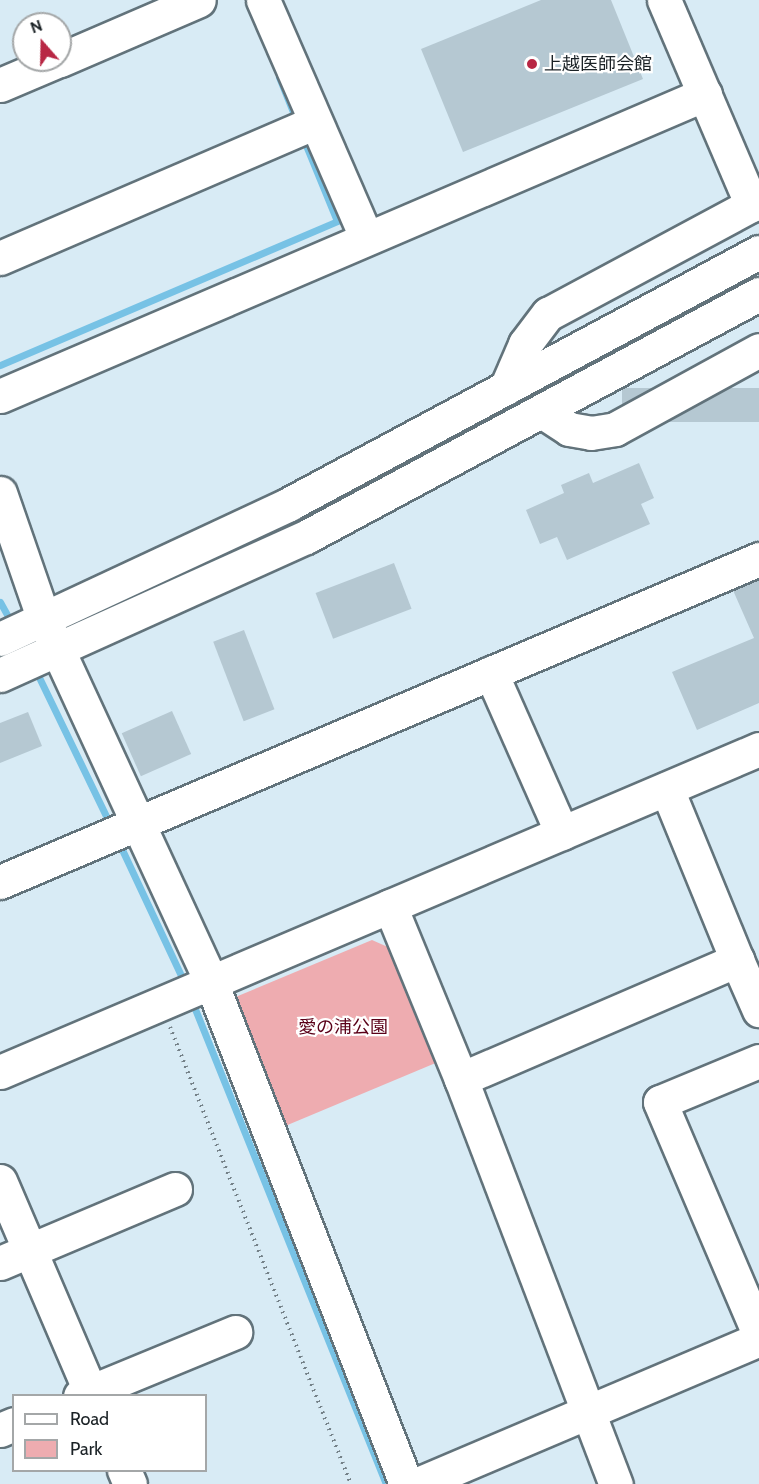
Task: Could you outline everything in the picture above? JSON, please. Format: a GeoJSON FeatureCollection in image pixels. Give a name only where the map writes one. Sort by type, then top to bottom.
{"type":"FeatureCollection","features":[{"type":"Feature","properties":{"kind":"street"},"geometry":{"type":"LineString","coordinates":[[72,54],[199,0]]}},
{"type":"Feature","properties":{"kind":"street"},"geometry":{"type":"LineString","coordinates":[[263,0],[314,123],[366,237]]}},
{"type":"Feature","properties":{"kind":"street"},"geometry":{"type":"LineString","coordinates":[[506,388],[525,345],[548,314],[755,203],[664,0]]}},
{"type":"Feature","properties":{"kind":"street"},"geometry":{"type":"LineString","coordinates":[[0,85],[31,72]]}},
{"type":"Feature","properties":{"kind":"street"},"geometry":{"type":"LineString","coordinates":[[0,396],[366,237],[705,94]]}},
{"type":"Feature","properties":{"kind":"street"},"geometry":{"type":"LineString","coordinates":[[0,258],[314,123]]}},
{"type":"Feature","properties":{"kind":"street"},"geometry":{"type":"LineString","coordinates":[[0,639],[290,504],[759,252]]}},
{"type":"Feature","properties":{"kind":"street"},"geometry":{"type":"LineString","coordinates":[[0,675],[306,537],[543,412],[759,294]]}},
{"type":"Feature","properties":{"kind":"street"},"geometry":{"type":"LineString","coordinates":[[543,412],[569,429],[591,433],[615,429],[759,350]]}},
{"type":"Feature","properties":{"kind":"street"},"geometry":{"type":"LineString","coordinates":[[0,493],[44,620],[136,824],[211,982],[406,1484]]}},
{"type":"Feature","properties":{"kind":"street"},"geometry":{"type":"LineString","coordinates":[[0,882],[759,559]]}},
{"type":"Feature","properties":{"kind":"street"},"geometry":{"type":"LineString","coordinates":[[491,673],[562,833]]}},
{"type":"Feature","properties":{"kind":"street"},"geometry":{"type":"LineString","coordinates":[[0,1072],[667,789],[756,759]]}},
{"type":"Feature","properties":{"kind":"street"},"geometry":{"type":"LineString","coordinates":[[667,789],[759,1010]]}},
{"type":"Feature","properties":{"kind":"street"},"geometry":{"type":"LineString","coordinates":[[390,906],[461,1079],[586,1412],[616,1484]]}},
{"type":"Feature","properties":{"kind":"street"},"geometry":{"type":"LineString","coordinates":[[461,1079],[737,960]]}},
{"type":"Feature","properties":{"kind":"street"},"geometry":{"type":"LineString","coordinates":[[759,1060],[660,1102],[759,1334]]}},
{"type":"Feature","properties":{"kind":"street"},"geometry":{"type":"LineString","coordinates":[[0,1181],[88,1394],[235,1332]]}},
{"type":"Feature","properties":{"kind":"street"},"geometry":{"type":"LineString","coordinates":[[0,1263],[175,1189]]}},
{"type":"Feature","properties":{"kind":"street"},"geometry":{"type":"LineString","coordinates":[[418,1484],[759,1339]]}},
{"type":"Feature","properties":{"kind":"path"},"geometry":{"type":"LineString","coordinates":[[160,1004],[351,1484]]}},
{"type":"Feature","properties":{"kind":"green space","name":"愛の浦公園"},"geometry":{"type":"Polygon","coordinates":[[[372,940],[390,948],[438,1062],[278,1129],[226,1001],[372,940]]]}},
{"type":"Feature","properties":{"kind":"building","name":"上越医師会館"},"geometry":{"type":"Polygon","coordinates":[[[541,0],[611,0],[643,79],[463,152],[421,49],[541,0]]]}},
{"type":"Feature","properties":{"kind":"building"},"geometry":{"type":"Polygon","coordinates":[[[622,388],[759,388],[759,422],[622,422],[622,388]]]}},
{"type":"Feature","properties":{"kind":"building"},"geometry":{"type":"Polygon","coordinates":[[[639,463],[654,498],[641,504],[650,524],[567,560],[557,537],[540,544],[526,510],[564,493],[561,485],[589,473],[593,483],[639,463]]]}},
{"type":"Feature","properties":{"kind":"building"},"geometry":{"type":"Polygon","coordinates":[[[394,563],[412,609],[333,639],[316,593],[394,563]]]}},
{"type":"Feature","properties":{"kind":"building"},"geometry":{"type":"Polygon","coordinates":[[[759,577],[759,703],[697,730],[672,672],[754,638],[732,588],[759,577]]]}},
{"type":"Feature","properties":{"kind":"building"},"geometry":{"type":"Polygon","coordinates":[[[244,630],[274,709],[244,721],[213,642],[244,630]]]}},
{"type":"Feature","properties":{"kind":"building"},"geometry":{"type":"Polygon","coordinates":[[[172,711],[191,754],[141,776],[122,733],[172,711]]]}},
{"type":"Feature","properties":{"kind":"building"},"geometry":{"type":"Polygon","coordinates":[[[28,712],[42,746],[0,763],[0,723],[28,712]]]}},
{"type":"Feature","properties":{"kind":"waterway"},"geometry":{"type":"LineString","coordinates":[[279,77],[297,122]]}},
{"type":"Feature","properties":{"kind":"waterway"},"geometry":{"type":"LineString","coordinates":[[0,365],[337,221],[303,138]]}},
{"type":"Feature","properties":{"kind":"waterway"},"geometry":{"type":"LineString","coordinates":[[0,602],[12,624]]}},
{"type":"Feature","properties":{"kind":"waterway"},"geometry":{"type":"LineString","coordinates":[[35,669],[111,826]]}},
{"type":"Feature","properties":{"kind":"waterway"},"geometry":{"type":"LineString","coordinates":[[118,841],[185,984]]}},
{"type":"Feature","properties":{"kind":"waterway"},"geometry":{"type":"LineString","coordinates":[[191,999],[386,1484]]}},
{"type":"Feature","properties":{"kind":"place","name":"上越医師会館"},"geometry":{"type":"Point","coordinates":[532,64]}}]}
